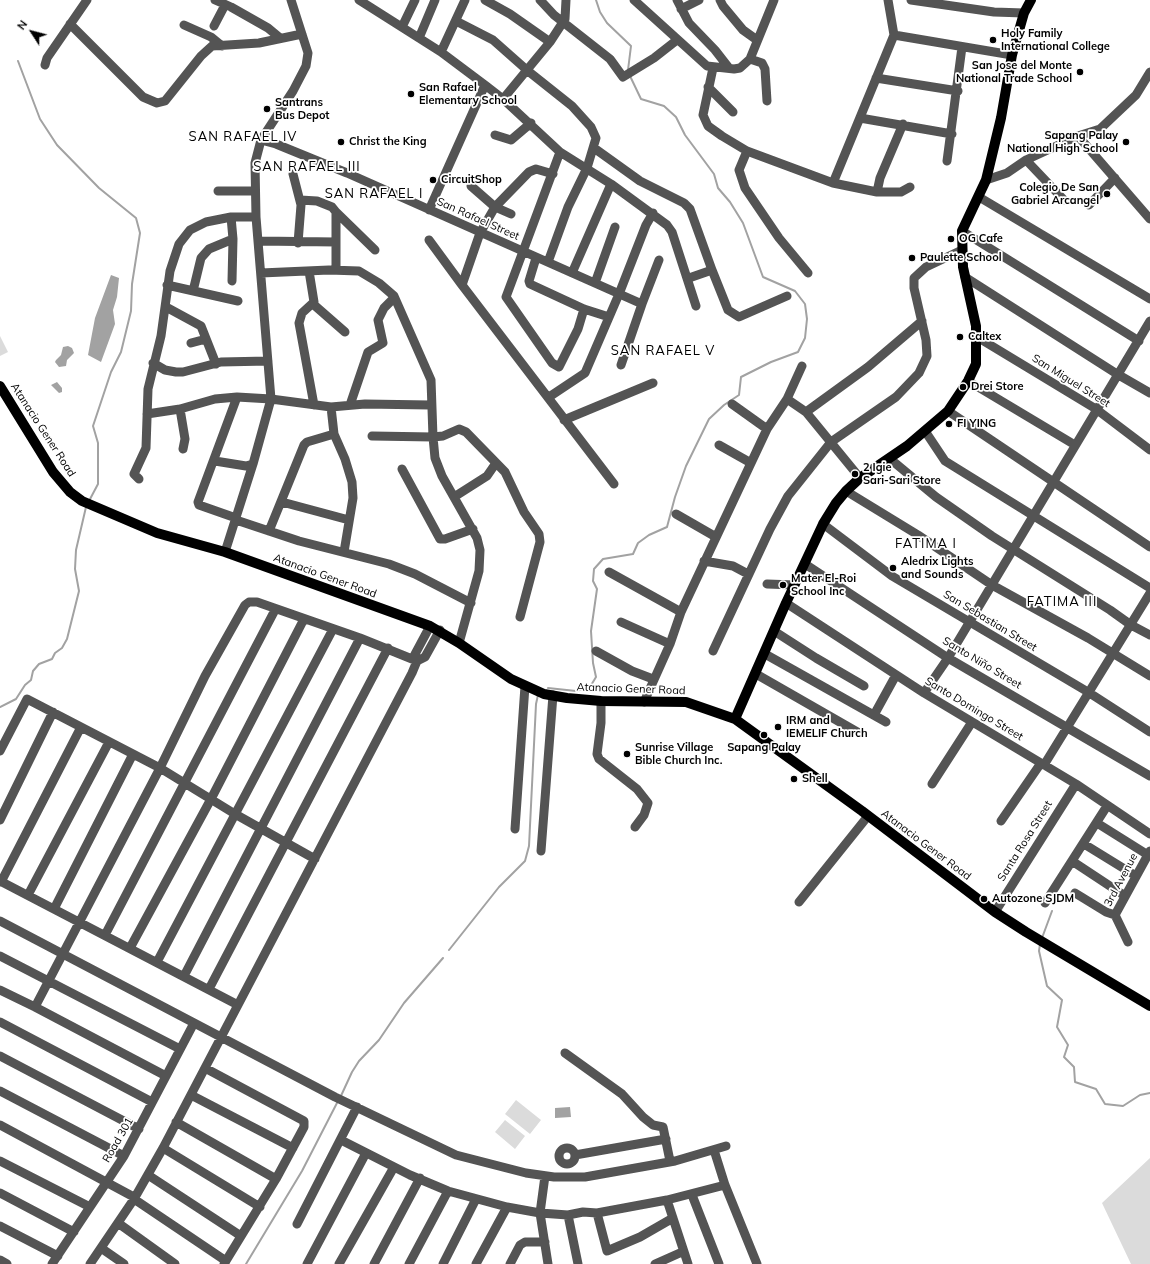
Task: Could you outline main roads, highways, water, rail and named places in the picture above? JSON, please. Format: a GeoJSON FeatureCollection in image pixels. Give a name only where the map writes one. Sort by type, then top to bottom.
{"type":"FeatureCollection","features":[{"type":"Feature","properties":{"kind":"main road"},"geometry":{"type":"LineString","coordinates":[[735,718],[823,524],[846,491],[860,478],[907,446],[948,411],[968,381],[976,364],[976,337],[965,277],[962,250],[962,231],[986,180],[1012,55],[1024,13],[1031,0]]}},
{"type":"Feature","properties":{"kind":"main road","name":"Atanacio Gener Road"},"geometry":{"type":"LineString","coordinates":[[0,386],[54,472],[70,492],[82,501],[104,512],[157,533],[225,552],[440,630],[460,643],[488,665],[539,691],[601,701],[686,702],[735,718],[995,912],[1150,1006]]}},
{"type":"Feature","properties":{"kind":"waterway"},"geometry":{"type":"LineString","coordinates":[[596,0],[600,12],[607,23],[631,46],[628,70]]}},
{"type":"Feature","properties":{"kind":"waterway"},"geometry":{"type":"LineString","coordinates":[[18,61],[40,119],[57,145],[99,188],[136,218],[140,233],[132,284],[131,311],[121,352],[111,372],[93,426],[98,443],[98,484],[89,501]]}},
{"type":"Feature","properties":{"kind":"waterway"},"geometry":{"type":"LineString","coordinates":[[548,688],[576,691],[590,687],[596,677],[593,663],[591,631],[597,589],[593,581],[594,569],[603,559],[633,554],[638,543],[649,535],[667,527],[675,497],[686,466],[709,419],[724,405],[739,395],[741,377],[771,362],[798,352],[805,338],[807,319],[805,304],[795,291],[763,277],[743,223],[730,202],[718,188],[714,174],[685,135],[676,117],[664,106],[641,99],[630,76]]}},
{"type":"Feature","properties":{"kind":"waterway"},"geometry":{"type":"LineString","coordinates":[[0,707],[16,699],[25,685],[31,680],[33,671],[39,664],[52,659],[55,653],[62,648],[67,639],[79,591],[75,569],[76,550],[86,507]]}},
{"type":"Feature","properties":{"kind":"waterway"},"geometry":{"type":"LineString","coordinates":[[449,950],[499,887],[525,861],[529,846],[536,704],[538,695]]}},
{"type":"Feature","properties":{"kind":"waterway"},"geometry":{"type":"LineString","coordinates":[[1042,938],[1052,911]]}},
{"type":"Feature","properties":{"kind":"waterway"},"geometry":{"type":"LineString","coordinates":[[1040,944],[1039,951],[1047,986],[1062,1000],[1057,1027],[1068,1045],[1064,1057],[1074,1067],[1075,1082],[1096,1089],[1105,1104],[1123,1106],[1140,1095],[1150,1093]]}},
{"type":"Feature","properties":{"kind":"waterway"},"geometry":{"type":"LineString","coordinates":[[340,1098],[352,1072],[359,1061],[379,1040],[404,1003],[443,958]]}},
{"type":"Feature","properties":{"kind":"waterway"},"geometry":{"type":"LineString","coordinates":[[246,1264],[302,1171],[338,1101]]}},
{"type":"Feature","properties":{"kind":"place","name":"Holy Family International College"},"geometry":{"type":"Point","coordinates":[993,40]}},
{"type":"Feature","properties":{"kind":"place","name":"San Jose del Monte National Trade School"},"geometry":{"type":"Point","coordinates":[1080,72]}},
{"type":"Feature","properties":{"kind":"place","name":"San Rafael Elementary School"},"geometry":{"type":"Point","coordinates":[411,94]}},
{"type":"Feature","properties":{"kind":"place","name":"Santrans Bus Depot"},"geometry":{"type":"Point","coordinates":[267,109]}},
{"type":"Feature","properties":{"kind":"place","name":"Christ the King"},"geometry":{"type":"Point","coordinates":[341,142]}},
{"type":"Feature","properties":{"kind":"place","name":"Sapang Palay National High School"},"geometry":{"type":"Point","coordinates":[1126,142]}},
{"type":"Feature","properties":{"kind":"place","name":"CircuitShop"},"geometry":{"type":"Point","coordinates":[433,180]}},
{"type":"Feature","properties":{"kind":"place","name":"Colegio De San Gabriel Arcangel"},"geometry":{"type":"Point","coordinates":[1107,194]}},
{"type":"Feature","properties":{"kind":"place","name":"OG Cafe"},"geometry":{"type":"Point","coordinates":[951,239]}},
{"type":"Feature","properties":{"kind":"place","name":"Paulette School"},"geometry":{"type":"Point","coordinates":[912,258]}},
{"type":"Feature","properties":{"kind":"place","name":"Caltex"},"geometry":{"type":"Point","coordinates":[960,337]}},
{"type":"Feature","properties":{"kind":"place","name":"Drei Store"},"geometry":{"type":"Point","coordinates":[963,387]}},
{"type":"Feature","properties":{"kind":"place","name":"FI YING"},"geometry":{"type":"Point","coordinates":[949,424]}},
{"type":"Feature","properties":{"kind":"place","name":"2 Igie Sari-Sari Store"},"geometry":{"type":"Point","coordinates":[855,474]}},
{"type":"Feature","properties":{"kind":"place","name":"Aledrix Lights and Sounds"},"geometry":{"type":"Point","coordinates":[893,568]}},
{"type":"Feature","properties":{"kind":"place","name":"Mater El-Roi School Inc"},"geometry":{"type":"Point","coordinates":[783,585]}},
{"type":"Feature","properties":{"kind":"place","name":"IRM and IEMELIF Church"},"geometry":{"type":"Point","coordinates":[778,727]}},
{"type":"Feature","properties":{"kind":"place","name":"Sapang Palay"},"geometry":{"type":"Point","coordinates":[764,735]}},
{"type":"Feature","properties":{"kind":"place","name":"Sunrise Village Bible Church Inc."},"geometry":{"type":"Point","coordinates":[627,754]}},
{"type":"Feature","properties":{"kind":"place","name":"Shell"},"geometry":{"type":"Point","coordinates":[794,779]}},
{"type":"Feature","properties":{"kind":"place","name":"Autozone SJDM"},"geometry":{"type":"Point","coordinates":[984,899]}},
{"type":"Feature","properties":{"kind":"district","name":"SAN RAFAEL IV"},"geometry":{"type":"Point","coordinates":[243,137]}},
{"type":"Feature","properties":{"kind":"district","name":"SAN RAFAEL III"},"geometry":{"type":"Point","coordinates":[307,167]}},
{"type":"Feature","properties":{"kind":"district","name":"SAN RAFAEL I"},"geometry":{"type":"Point","coordinates":[374,194]}},
{"type":"Feature","properties":{"kind":"district","name":"SAN RAFAEL V"},"geometry":{"type":"Point","coordinates":[663,351]}},
{"type":"Feature","properties":{"kind":"district","name":"FATIMA I"},"geometry":{"type":"Point","coordinates":[926,544]}},
{"type":"Feature","properties":{"kind":"district","name":"FATIMA III"},"geometry":{"type":"Point","coordinates":[1062,602]}}]}
